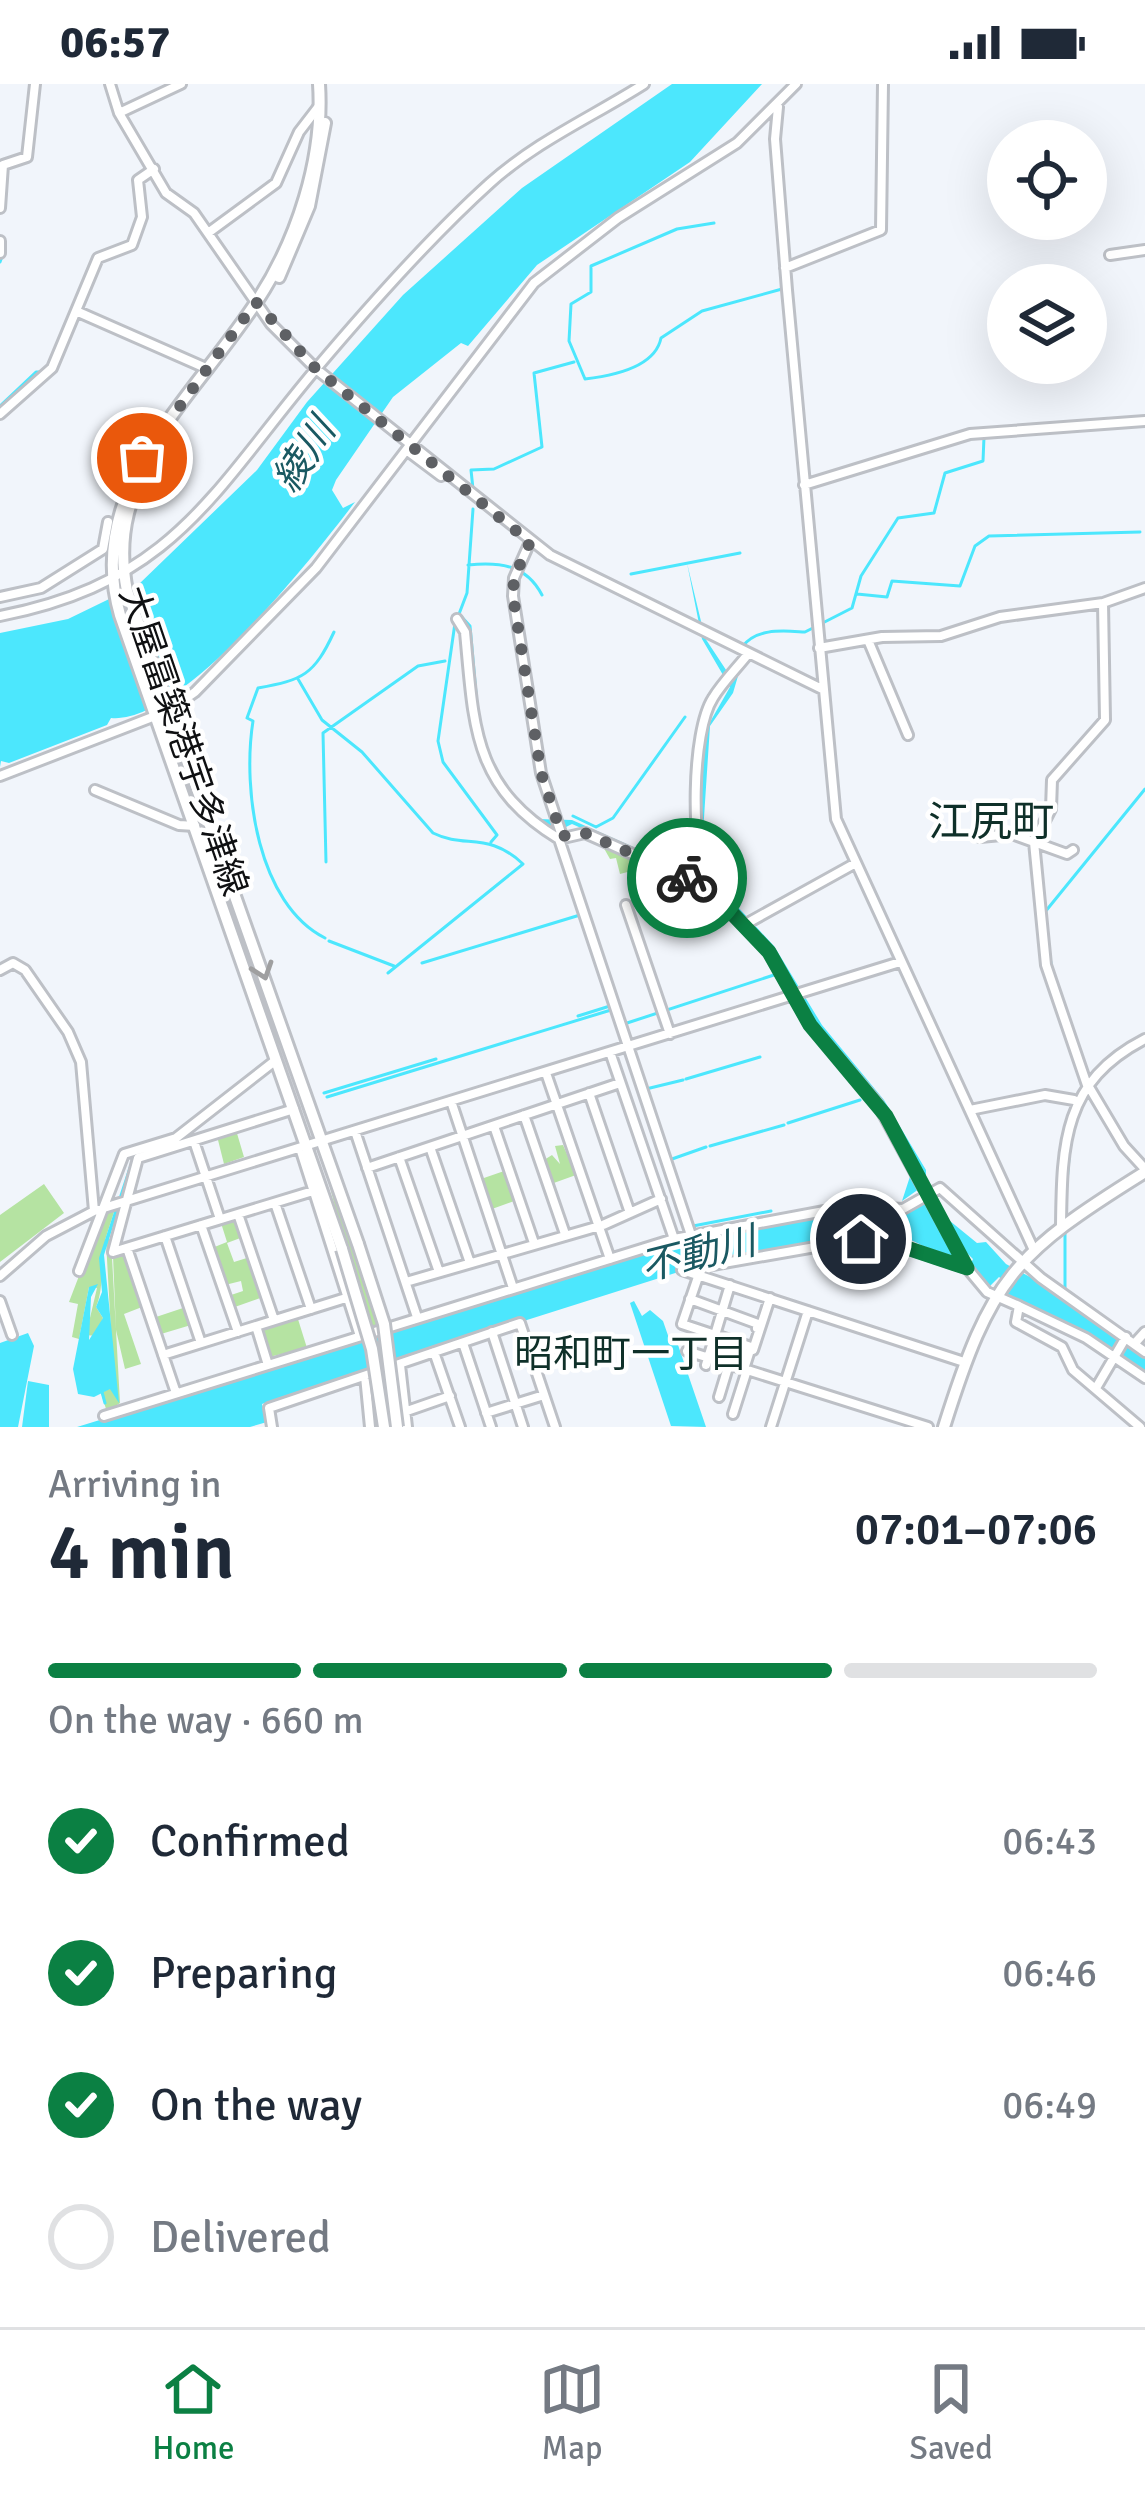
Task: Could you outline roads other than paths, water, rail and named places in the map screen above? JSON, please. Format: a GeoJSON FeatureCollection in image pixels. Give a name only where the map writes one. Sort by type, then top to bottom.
{"type":"FeatureCollection","features":[{"type":"Feature","properties":{"kind":"main road","name":"大屋冨築港宇多津線"},"geometry":{"type":"LineString","coordinates":[[322,84],[302,204],[258,306],[142,458],[116,521],[118,577],[186,803],[294,1109],[358,1244],[384,1324],[397,1427]]}},
{"type":"Feature","properties":{"kind":"main road","name":"大屋冨築港宇多津線"},"geometry":{"type":"LineString","coordinates":[[116,521],[148,463],[258,306],[309,206],[321,150],[322,84]]}},
{"type":"Feature","properties":{"kind":"main road","name":"大屋冨築港宇多津線"},"geometry":{"type":"LineString","coordinates":[[160,710],[202,799],[290,1049],[309,1145],[372,1349],[385,1427]]}},
{"type":"Feature","properties":{"kind":"main road"},"geometry":{"type":"LineString","coordinates":[[186,803],[202,799]]}},
{"type":"Feature","properties":{"kind":"main road"},"geometry":{"type":"LineString","coordinates":[[227,916],[242,911]]}},
{"type":"Feature","properties":{"kind":"main road"},"geometry":{"type":"LineString","coordinates":[[277,1059],[290,1049]]}},
{"type":"Feature","properties":{"kind":"main road"},"geometry":{"type":"LineString","coordinates":[[944,1427],[964,1362],[994,1295],[1018,1264],[1064,1223],[1145,1170]]}},
{"type":"Feature","properties":{"kind":"street"},"geometry":{"type":"LineString","coordinates":[[0,208],[3,165],[27,157],[35,84]]}},
{"type":"Feature","properties":{"kind":"street"},"geometry":{"type":"LineString","coordinates":[[110,84],[119,113],[169,196],[194,213],[258,306],[318,371],[530,542],[607,586],[823,690]]}},
{"type":"Feature","properties":{"kind":"street"},"geometry":{"type":"LineString","coordinates":[[119,113],[182,84]]}},
{"type":"Feature","properties":{"kind":"street"},"geometry":{"type":"LineString","coordinates":[[0,616],[118,577],[166,544],[231,481],[318,371],[489,184],[546,139],[644,84]]}},
{"type":"Feature","properties":{"kind":"street"},"geometry":{"type":"LineString","coordinates":[[0,776],[160,710],[293,596],[534,283],[618,218],[716,158],[778,107],[796,84]]}},
{"type":"Feature","properties":{"kind":"street"},"geometry":{"type":"LineString","coordinates":[[785,268],[881,230],[884,84]]}},
{"type":"Feature","properties":{"kind":"street"},"geometry":{"type":"LineString","coordinates":[[208,233],[277,183],[299,132],[319,106]]}},
{"type":"Feature","properties":{"kind":"street"},"geometry":{"type":"LineString","coordinates":[[778,107],[775,139],[785,268],[832,801],[854,864],[1034,1248]]}},
{"type":"Feature","properties":{"kind":"street"},"geometry":{"type":"LineString","coordinates":[[0,414],[52,368],[98,257],[132,244],[143,198],[138,180],[154,169]]}},
{"type":"Feature","properties":{"kind":"street"},"geometry":{"type":"LineString","coordinates":[[0,241],[0,253]]}},
{"type":"Feature","properties":{"kind":"street"},"geometry":{"type":"LineString","coordinates":[[1110,254],[1145,250]]}},
{"type":"Feature","properties":{"kind":"street"},"geometry":{"type":"LineString","coordinates":[[76,311],[208,369]]}},
{"type":"Feature","properties":{"kind":"street"},"geometry":{"type":"LineString","coordinates":[[804,485],[940,447],[970,434],[1145,421]]}},
{"type":"Feature","properties":{"kind":"street"},"geometry":{"type":"LineString","coordinates":[[0,598],[41,588],[103,549],[116,521]]}},
{"type":"Feature","properties":{"kind":"street"},"geometry":{"type":"LineString","coordinates":[[530,542],[517,569],[513,596],[541,773],[691,1235]]}},
{"type":"Feature","properties":{"kind":"street"},"geometry":{"type":"LineString","coordinates":[[819,648],[941,636],[994,619],[1103,603],[1145,588]]}},
{"type":"Feature","properties":{"kind":"street"},"geometry":{"type":"LineString","coordinates":[[1103,603],[1105,721],[1052,780],[1051,809],[1034,842],[1046,965],[1082,1093],[1145,1170]]}},
{"type":"Feature","properties":{"kind":"street"},"geometry":{"type":"LineString","coordinates":[[457,619],[465,632],[476,736],[484,761],[514,807],[561,836],[585,833],[705,883],[747,922],[799,995],[820,1040],[877,1103],[967,1268],[994,1295],[1115,1353],[1145,1378]]}},
{"type":"Feature","properties":{"kind":"street"},"geometry":{"type":"LineString","coordinates":[[868,640],[908,735]]}},
{"type":"Feature","properties":{"kind":"street"},"geometry":{"type":"LineString","coordinates":[[705,883],[696,840],[702,725],[711,700],[748,654]]}},
{"type":"Feature","properties":{"kind":"street"},"geometry":{"type":"LineString","coordinates":[[95,790],[179,825],[195,826]]}},
{"type":"Feature","properties":{"kind":"street"},"geometry":{"type":"LineString","coordinates":[[980,837],[1012,833],[1067,854],[1073,850]]}},
{"type":"Feature","properties":{"kind":"street"},"geometry":{"type":"LineString","coordinates":[[747,922],[854,864]]}},
{"type":"Feature","properties":{"kind":"street"},"geometry":{"type":"LineString","coordinates":[[626,905],[670,1034]]}},
{"type":"Feature","properties":{"kind":"street"},"geometry":{"type":"LineString","coordinates":[[0,1276],[46,1235],[98,1210],[901,962]]}},
{"type":"Feature","properties":{"kind":"street"},"geometry":{"type":"LineString","coordinates":[[0,970],[14,963],[22,967],[76,1045],[98,1210]]}},
{"type":"Feature","properties":{"kind":"street"},"geometry":{"type":"LineString","coordinates":[[1064,1223],[1062,1161],[1082,1093],[1145,1039]]}},
{"type":"Feature","properties":{"kind":"street"},"geometry":{"type":"LineString","coordinates":[[610,1052],[674,1240]]}},
{"type":"Feature","properties":{"kind":"street"},"geometry":{"type":"LineString","coordinates":[[79,1271],[98,1210],[124,1154],[176,1138],[277,1059]]}},
{"type":"Feature","properties":{"kind":"street"},"geometry":{"type":"LineString","coordinates":[[546,1072],[610,1259]]}},
{"type":"Feature","properties":{"kind":"street"},"geometry":{"type":"LineString","coordinates":[[368,1168],[620,1083]]}},
{"type":"Feature","properties":{"kind":"street"},"geometry":{"type":"LineString","coordinates":[[589,1093],[630,1213]]}},
{"type":"Feature","properties":{"kind":"street"},"geometry":{"type":"LineString","coordinates":[[970,1110],[1082,1093]]}},
{"type":"Feature","properties":{"kind":"street"},"geometry":{"type":"LineString","coordinates":[[451,1101],[513,1288]]}},
{"type":"Feature","properties":{"kind":"street"},"geometry":{"type":"LineString","coordinates":[[294,1109],[138,1158],[113,1252],[313,1191]]}},
{"type":"Feature","properties":{"kind":"street"},"geometry":{"type":"LineString","coordinates":[[524,1115],[565,1234]]}},
{"type":"Feature","properties":{"kind":"street"},"geometry":{"type":"LineString","coordinates":[[494,1125],[534,1243]]}},
{"type":"Feature","properties":{"kind":"street"},"geometry":{"type":"LineString","coordinates":[[355,1131],[417,1317]]}},
{"type":"Feature","properties":{"kind":"street"},"geometry":{"type":"LineString","coordinates":[[194,1141],[220,1220]]}},
{"type":"Feature","properties":{"kind":"street"},"geometry":{"type":"LineString","coordinates":[[309,1145],[313,1191],[360,1336]]}},
{"type":"Feature","properties":{"kind":"street"},"geometry":{"type":"LineString","coordinates":[[430,1147],[470,1263]]}},
{"type":"Feature","properties":{"kind":"street"},"geometry":{"type":"LineString","coordinates":[[399,1157],[439,1272]]}},
{"type":"Feature","properties":{"kind":"street"},"geometry":{"type":"LineString","coordinates":[[104,1416],[691,1235],[851,1206],[903,1208],[940,1188],[1018,1264],[1145,1352]]}},
{"type":"Feature","properties":{"kind":"street"},"geometry":{"type":"LineString","coordinates":[[406,1282],[598,1225],[661,1199]]}},
{"type":"Feature","properties":{"kind":"street"},"geometry":{"type":"LineString","coordinates":[[275,1202],[310,1309]]}},
{"type":"Feature","properties":{"kind":"street"},"geometry":{"type":"LineString","coordinates":[[238,1214],[274,1320]]}},
{"type":"Feature","properties":{"kind":"street"},"geometry":{"type":"LineString","coordinates":[[202,1225],[238,1332]]}},
{"type":"Feature","properties":{"kind":"street"},"geometry":{"type":"LineString","coordinates":[[165,1236],[201,1343]]}},
{"type":"Feature","properties":{"kind":"street"},"geometry":{"type":"LineString","coordinates":[[964,1362],[682,1270],[746,1254],[861,1239],[889,1242],[967,1268]]}},
{"type":"Feature","properties":{"kind":"street"},"geometry":{"type":"LineString","coordinates":[[127,1248],[176,1394]]}},
{"type":"Feature","properties":{"kind":"street"},"geometry":{"type":"LineString","coordinates":[[699,1274],[682,1324],[751,1347]]}},
{"type":"Feature","properties":{"kind":"street"},"geometry":{"type":"LineString","coordinates":[[707,1361],[730,1285]]}},
{"type":"Feature","properties":{"kind":"street"},"geometry":{"type":"LineString","coordinates":[[164,1354],[349,1298]]}},
{"type":"Feature","properties":{"kind":"street"},"geometry":{"type":"LineString","coordinates":[[733,1414],[770,1298]]}},
{"type":"Feature","properties":{"kind":"street"},"geometry":{"type":"LineString","coordinates":[[690,1300],[758,1324],[746,1370]]}},
{"type":"Feature","properties":{"kind":"street"},"geometry":{"type":"LineString","coordinates":[[0,1301],[12,1335]]}},
{"type":"Feature","properties":{"kind":"street"},"geometry":{"type":"LineString","coordinates":[[1019,1306],[1016,1322],[1062,1347],[1064,1360],[1140,1427]]}},
{"type":"Feature","properties":{"kind":"street"},"geometry":{"type":"LineString","coordinates":[[771,1427],[808,1311]]}},
{"type":"Feature","properties":{"kind":"street"},"geometry":{"type":"LineString","coordinates":[[272,1427],[269,1408],[520,1324],[555,1427]]}},
{"type":"Feature","properties":{"kind":"street"},"geometry":{"type":"LineString","coordinates":[[256,1326],[268,1365]]}},
{"type":"Feature","properties":{"kind":"street"},"geometry":{"type":"LineString","coordinates":[[492,1332],[523,1427]]}},
{"type":"Feature","properties":{"kind":"street"},"geometry":{"type":"LineString","coordinates":[[1096,1388],[1115,1353],[1145,1332]]}},
{"type":"Feature","properties":{"kind":"street"},"geometry":{"type":"LineString","coordinates":[[464,1342],[490,1427]]}},
{"type":"Feature","properties":{"kind":"street"},"geometry":{"type":"LineString","coordinates":[[688,1351],[707,1361],[928,1427]]}},
{"type":"Feature","properties":{"kind":"street"},"geometry":{"type":"LineString","coordinates":[[434,1352],[460,1427]]}},
{"type":"Feature","properties":{"kind":"street"},"geometry":{"type":"LineString","coordinates":[[400,1364],[407,1427]]}},
{"type":"Feature","properties":{"kind":"street"},"geometry":{"type":"LineString","coordinates":[[719,1396],[729,1364]]}},
{"type":"Feature","properties":{"kind":"street"},"geometry":{"type":"LineString","coordinates":[[365,1376],[370,1427]]}},
{"type":"Feature","properties":{"kind":"street"},"geometry":{"type":"LineString","coordinates":[[486,1413],[544,1395]]}},
{"type":"Feature","properties":{"kind":"street"},"geometry":{"type":"LineString","coordinates":[[407,1411],[450,1396]]}},
{"type":"Feature","properties":{"kind":"water","name":"綾川"},"geometry":{"type":"Polygon","coordinates":[[[672,84],[762,84],[690,162],[537,265],[468,346],[461,343],[393,397],[332,490],[343,508],[355,502],[278,596],[208,667],[140,713],[111,718],[107,725],[9,763],[1,761],[0,767],[0,633],[68,619],[138,585],[257,470],[307,402],[403,295],[522,188],[672,84]]]}},
{"type":"Feature","properties":{"kind":"water"},"geometry":{"type":"Polygon","coordinates":[[[687,563],[705,638],[732,679],[738,676],[733,693],[710,726],[703,833],[712,879],[774,946],[822,1025],[884,1100],[926,1170],[926,1184],[902,1201],[915,1161],[880,1101],[819,1031],[770,948],[692,877],[572,824],[556,832],[537,819],[572,820],[706,879],[698,833],[706,729],[730,687],[702,639],[687,563]]]}},
{"type":"Feature","properties":{"kind":"water"},"geometry":{"type":"Polygon","coordinates":[[[284,1108],[135,1157],[104,1255],[119,1403],[110,1389],[94,1397],[78,1394],[73,1369],[89,1287],[98,1284],[91,1297],[89,1340],[103,1318],[96,1307],[102,1292],[99,1258],[133,1154],[284,1108]]]}},
{"type":"Feature","properties":{"kind":"water","name":"不動川"},"geometry":{"type":"Polygon","coordinates":[[[928,1201],[940,1224],[950,1221],[977,1243],[986,1242],[1006,1264],[1056,1291],[1145,1357],[1145,1375],[1099,1341],[1004,1294],[1010,1285],[999,1277],[989,1287],[970,1266],[973,1259],[963,1249],[950,1259],[911,1240],[871,1232],[729,1256],[262,1404],[267,1422],[250,1427],[77,1427],[695,1237],[849,1209],[903,1211],[928,1201]]]}},
{"type":"Feature","properties":{"kind":"water"},"geometry":{"type":"Polygon","coordinates":[[[634,1301],[642,1316],[650,1310],[663,1321],[671,1344],[677,1342],[706,1427],[671,1426],[630,1303],[634,1301]]]}},
{"type":"Feature","properties":{"kind":"water"},"geometry":{"type":"Polygon","coordinates":[[[28,1333],[34,1346],[18,1427],[0,1427],[0,1343],[28,1333]]]}},
{"type":"Feature","properties":{"kind":"water"},"geometry":{"type":"Polygon","coordinates":[[[28,1381],[49,1385],[49,1427],[22,1427],[28,1381]]]}},
{"type":"Feature","properties":{"kind":"waterway"},"geometry":{"type":"LineString","coordinates":[[32,151],[35,116]]}},
{"type":"Feature","properties":{"kind":"waterway"},"geometry":{"type":"LineString","coordinates":[[0,164],[17,157]]}},
{"type":"Feature","properties":{"kind":"waterway"},"geometry":{"type":"LineString","coordinates":[[714,223],[677,229],[591,266],[591,292],[571,304],[569,341],[585,379],[641,363],[661,338],[702,311],[782,289]]}},
{"type":"Feature","properties":{"kind":"waterway"},"geometry":{"type":"LineString","coordinates":[[0,262],[4,251]]}},
{"type":"Feature","properties":{"kind":"waterway"},"geometry":{"type":"LineString","coordinates":[[473,489],[471,470],[494,469],[542,447],[534,373],[574,362]]}},
{"type":"Feature","properties":{"kind":"waterway"},"geometry":{"type":"LineString","coordinates":[[0,406],[36,372],[43,372]]}},
{"type":"Feature","properties":{"kind":"waterway"},"geometry":{"type":"LineString","coordinates":[[742,647],[763,633],[805,632],[852,608],[861,576],[898,518],[934,513],[945,473],[983,461],[984,437]]}},
{"type":"Feature","properties":{"kind":"waterway"},"geometry":{"type":"LineString","coordinates":[[459,614],[467,593],[473,509]]}},
{"type":"Feature","properties":{"kind":"waterway"},"geometry":{"type":"LineString","coordinates":[[857,594],[887,597],[892,581],[960,586],[975,546],[989,536],[1140,532]]}},
{"type":"Feature","properties":{"kind":"waterway"},"geometry":{"type":"LineString","coordinates":[[631,574],[740,553]]}},
{"type":"Feature","properties":{"kind":"waterway"},"geometry":{"type":"LineString","coordinates":[[468,565],[511,567],[528,577],[542,595]]}},
{"type":"Feature","properties":{"kind":"waterway"},"geometry":{"type":"LineString","coordinates":[[459,614],[470,626],[478,716]]}},
{"type":"Feature","properties":{"kind":"waterway"},"geometry":{"type":"LineString","coordinates":[[455,623],[438,741],[443,762],[497,835],[491,842]]}},
{"type":"Feature","properties":{"kind":"waterway"},"geometry":{"type":"LineString","coordinates":[[325,938],[302,922],[270,873],[253,811],[253,721],[247,718],[258,688],[305,673],[334,632]]}},
{"type":"Feature","properties":{"kind":"waterway"},"geometry":{"type":"LineString","coordinates":[[326,862],[323,733],[418,666],[445,661]]}},
{"type":"Feature","properties":{"kind":"waterway"},"geometry":{"type":"LineString","coordinates":[[298,679],[322,720],[362,752],[433,833],[499,847],[523,864],[388,973]]}},
{"type":"Feature","properties":{"kind":"waterway"},"geometry":{"type":"LineString","coordinates":[[573,816],[596,827],[613,818],[685,717]]}},
{"type":"Feature","properties":{"kind":"waterway"},"geometry":{"type":"LineString","coordinates":[[1045,912],[1145,789]]}},
{"type":"Feature","properties":{"kind":"waterway"},"geometry":{"type":"LineString","coordinates":[[695,886],[713,899]]}},
{"type":"Feature","properties":{"kind":"waterway"},"geometry":{"type":"LineString","coordinates":[[422,963],[580,915]]}},
{"type":"Feature","properties":{"kind":"waterway"},"geometry":{"type":"LineString","coordinates":[[1045,921],[1052,971]]}},
{"type":"Feature","properties":{"kind":"waterway"},"geometry":{"type":"LineString","coordinates":[[329,941],[394,966]]}},
{"type":"Feature","properties":{"kind":"waterway"},"geometry":{"type":"LineString","coordinates":[[624,1024],[777,974]]}},
{"type":"Feature","properties":{"kind":"waterway"},"geometry":{"type":"LineString","coordinates":[[578,1016],[610,1006]]}},
{"type":"Feature","properties":{"kind":"waterway"},"geometry":{"type":"LineString","coordinates":[[327,1097],[611,1010]]}},
{"type":"Feature","properties":{"kind":"waterway"},"geometry":{"type":"LineString","coordinates":[[1067,1014],[1075,1037]]}},
{"type":"Feature","properties":{"kind":"waterway"},"geometry":{"type":"LineString","coordinates":[[686,1079],[760,1057]]}},
{"type":"Feature","properties":{"kind":"waterway"},"geometry":{"type":"LineString","coordinates":[[324,1093],[436,1059]]}},
{"type":"Feature","properties":{"kind":"waterway"},"geometry":{"type":"LineString","coordinates":[[646,1089],[683,1080]]}},
{"type":"Feature","properties":{"kind":"waterway"},"geometry":{"type":"LineString","coordinates":[[788,1123],[860,1100]]}},
{"type":"Feature","properties":{"kind":"waterway"},"geometry":{"type":"LineString","coordinates":[[652,1107],[686,1209]]}},
{"type":"Feature","properties":{"kind":"waterway"},"geometry":{"type":"LineString","coordinates":[[710,1146],[784,1125]]}},
{"type":"Feature","properties":{"kind":"waterway"},"geometry":{"type":"LineString","coordinates":[[1065,1207],[1070,1145]]}},
{"type":"Feature","properties":{"kind":"waterway"},"geometry":{"type":"LineString","coordinates":[[672,1159],[706,1147]]}},
{"type":"Feature","properties":{"kind":"waterway","name":"不動川"},"geometry":{"type":"LineString","coordinates":[[689,1215],[693,1226],[771,1211]]}},
{"type":"Feature","properties":{"kind":"waterway"},"geometry":{"type":"LineString","coordinates":[[1065,1229],[1065,1290]]}},
{"type":"Feature","properties":{"kind":"waterway"},"geometry":{"type":"LineString","coordinates":[[102,1392],[105,1403]]}},
{"type":"Feature","properties":{"kind":"district","name":"江尻町"},"geometry":{"type":"Point","coordinates":[991,822]}},
{"type":"Feature","properties":{"kind":"district","name":"昭和町一丁目"},"geometry":{"type":"Point","coordinates":[631,1354]}}]}
